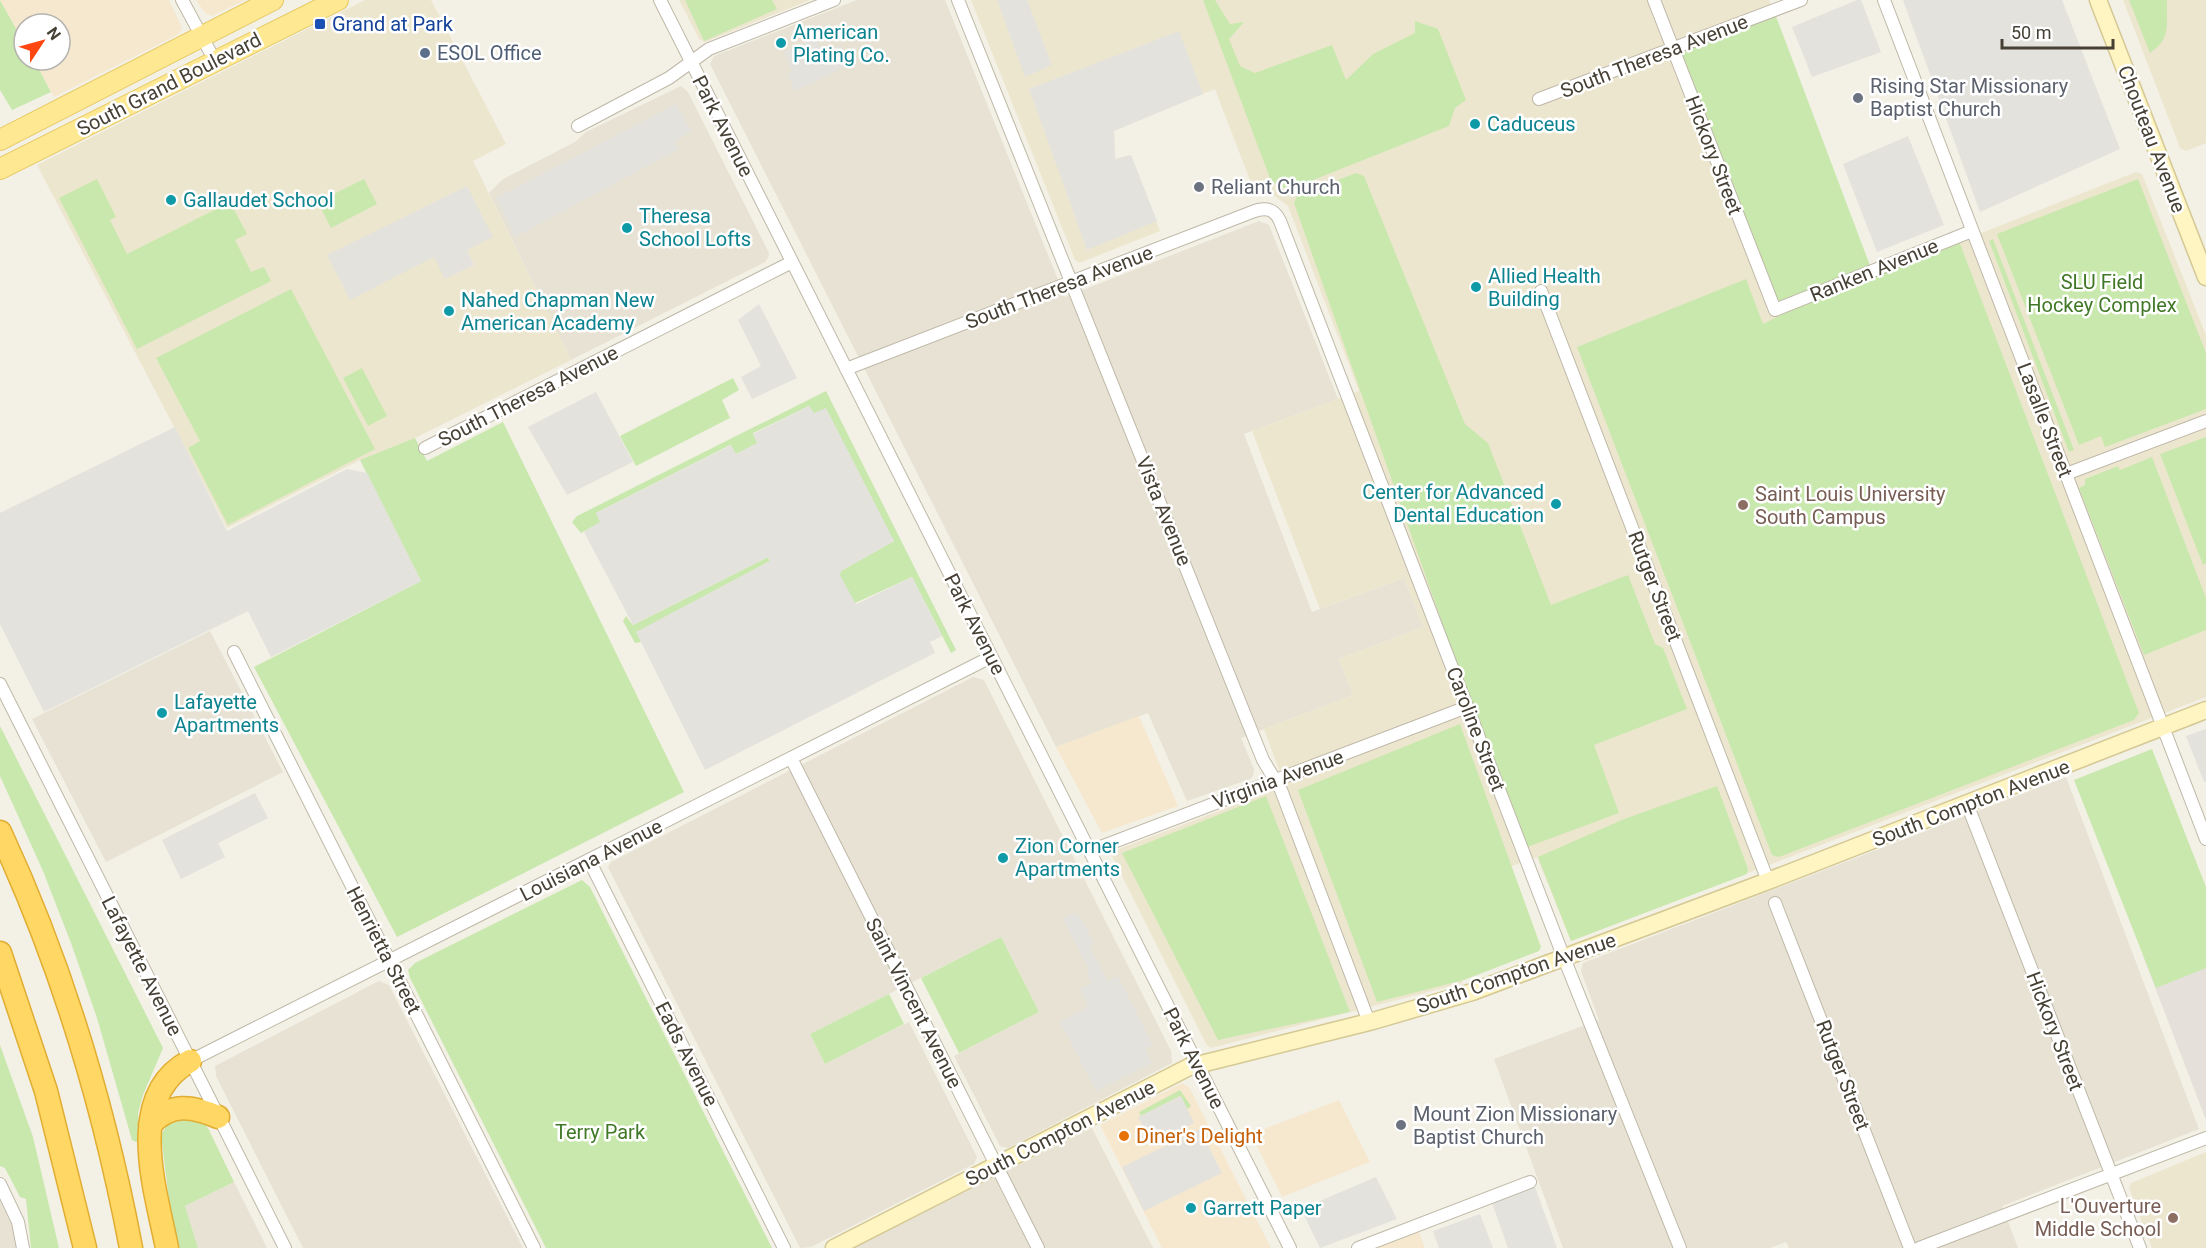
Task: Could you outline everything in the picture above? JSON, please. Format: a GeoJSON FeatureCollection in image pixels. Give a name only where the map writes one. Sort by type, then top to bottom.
{"type":"FeatureCollection","features":[{"type":"Feature","properties":{"kind":"highway"},"geometry":{"type":"LineString","coordinates":[[0,832],[34,913],[86,1066],[108,1143],[131,1248]]}},
{"type":"Feature","properties":{"kind":"highway"},"geometry":{"type":"LineString","coordinates":[[0,953],[46,1091],[85,1248]]}},
{"type":"Feature","properties":{"kind":"highway"},"geometry":{"type":"LineString","coordinates":[[167,1248],[152,1169],[150,1125],[164,1084],[174,1071],[190,1061]]}},
{"type":"Feature","properties":{"kind":"highway"},"geometry":{"type":"LineString","coordinates":[[150,1125],[161,1115],[179,1107],[197,1109],[218,1117]]}},
{"type":"Feature","properties":{"kind":"main road","name":"South Grand Boulevard"},"geometry":{"type":"LineString","coordinates":[[1,136],[273,0]]}},
{"type":"Feature","properties":{"kind":"main road","name":"South Grand Boulevard"},"geometry":{"type":"LineString","coordinates":[[8,165],[338,0]]}},
{"type":"Feature","properties":{"kind":"main road","name":"Chouteau Avenue"},"geometry":{"type":"LineString","coordinates":[[2098,0],[2206,277]]}},
{"type":"Feature","properties":{"kind":"main road","name":"South Compton Avenue"},"geometry":{"type":"LineString","coordinates":[[834,1248],[1197,1064],[1369,1022],[1472,992],[1768,881],[2206,710]]}},
{"type":"Feature","properties":{"kind":"street"},"geometry":{"type":"LineString","coordinates":[[182,0],[215,61]]}},
{"type":"Feature","properties":{"kind":"street","name":"Park Avenue"},"geometry":{"type":"LineString","coordinates":[[660,0],[1290,1248]]}},
{"type":"Feature","properties":{"kind":"street"},"geometry":{"type":"LineString","coordinates":[[578,126],[669,78],[709,49],[834,0]]}},
{"type":"Feature","properties":{"kind":"street","name":"Vista Avenue"},"geometry":{"type":"LineString","coordinates":[[958,0],[1073,281],[1263,760],[1281,790],[1369,1022]]}},
{"type":"Feature","properties":{"kind":"street","name":"Hickory Street"},"geometry":{"type":"LineString","coordinates":[[1654,0],[1775,310]]}},
{"type":"Feature","properties":{"kind":"street","name":"South Theresa Avenue"},"geometry":{"type":"LineString","coordinates":[[1539,99],[1801,0]]}},
{"type":"Feature","properties":{"kind":"street","name":"Lasalle Street"},"geometry":{"type":"LineString","coordinates":[[1884,0],[2206,839]]}},
{"type":"Feature","properties":{"kind":"street"},"geometry":{"type":"LineString","coordinates":[[1,136],[8,165]]}},
{"type":"Feature","properties":{"kind":"street","name":"South Theresa Avenue"},"geometry":{"type":"LineString","coordinates":[[846,369],[1259,210],[1272,211]]}},
{"type":"Feature","properties":{"kind":"street","name":"Caroline Street"},"geometry":{"type":"LineString","coordinates":[[1272,211],[1280,221],[1564,958],[1680,1248]]}},
{"type":"Feature","properties":{"kind":"street","name":"Ranken Avenue"},"geometry":{"type":"LineString","coordinates":[[1775,310],[1972,231]]}},
{"type":"Feature","properties":{"kind":"street","name":"South Theresa Avenue"},"geometry":{"type":"LineString","coordinates":[[425,448],[792,262]]}},
{"type":"Feature","properties":{"kind":"street","name":"Rutger Street"},"geometry":{"type":"LineString","coordinates":[[1541,291],[1768,881]]}},
{"type":"Feature","properties":{"kind":"street"},"geometry":{"type":"LineString","coordinates":[[2066,474],[2206,421]]}},
{"type":"Feature","properties":{"kind":"street","name":"Henrietta Street"},"geometry":{"type":"LineString","coordinates":[[234,651],[534,1248]]}},
{"type":"Feature","properties":{"kind":"street","name":"Louisiana Avenue"},"geometry":{"type":"LineString","coordinates":[[190,1061],[991,657]]}},
{"type":"Feature","properties":{"kind":"street","name":"Lafayette Avenue"},"geometry":{"type":"LineString","coordinates":[[0,684],[285,1248]]}},
{"type":"Feature","properties":{"kind":"street","name":"Virginia Avenue"},"geometry":{"type":"LineString","coordinates":[[1090,851],[1467,707]]}},
{"type":"Feature","properties":{"kind":"street","name":"Saint Vincent Avenue"},"geometry":{"type":"LineString","coordinates":[[791,758],[1038,1248]]}},
{"type":"Feature","properties":{"kind":"street","name":"Hickory Street"},"geometry":{"type":"LineString","coordinates":[[1971,814],[2139,1248]]}},
{"type":"Feature","properties":{"kind":"street","name":"Eads Avenue"},"geometry":{"type":"LineString","coordinates":[[590,860],[784,1248]]}},
{"type":"Feature","properties":{"kind":"street","name":"Rutger Street"},"geometry":{"type":"LineString","coordinates":[[1775,903],[1910,1248]]}},
{"type":"Feature","properties":{"kind":"street"},"geometry":{"type":"LineString","coordinates":[[1919,1248],[2206,1138]]}},
{"type":"Feature","properties":{"kind":"street"},"geometry":{"type":"LineString","coordinates":[[1358,1248],[1530,1182]]}},
{"type":"Feature","properties":{"kind":"street"},"geometry":{"type":"LineString","coordinates":[[0,1184],[18,1222],[23,1248]]}},
{"type":"Feature","properties":{"kind":"shaded area"},"geometry":{"type":"Polygon","coordinates":[[[0,0],[169,0],[182,28],[179,34],[54,97],[40,72],[72,72],[72,12],[12,12],[12,22],[0,0]]]}},
{"type":"Feature","properties":{"kind":"shaded area"},"geometry":{"type":"Polygon","coordinates":[[[196,0],[245,0],[212,16],[206,14],[196,0]]]}},
{"type":"Feature","properties":{"kind":"shaded area"},"geometry":{"type":"Polygon","coordinates":[[[365,0],[431,0],[506,144],[473,161],[571,360],[415,438],[360,460],[227,528],[37,165],[365,0]]]}},
{"type":"Feature","properties":{"kind":"shaded area"},"geometry":{"type":"Polygon","coordinates":[[[679,0],[810,0],[705,42],[699,39],[679,0]]]}},
{"type":"Feature","properties":{"kind":"shaded area"},"geometry":{"type":"Polygon","coordinates":[[[857,0],[945,0],[1065,297],[1259,221],[1269,225],[1338,399],[1244,434],[1312,612],[1404,578],[1423,627],[1339,659],[1353,695],[1241,738],[1254,769],[1250,779],[1187,801],[1148,713],[1056,747],[710,64],[714,56],[857,0]]]}},
{"type":"Feature","properties":{"kind":"shaded area","name":"Saint Louis University South Campus"},"geometry":{"type":"Polygon","coordinates":[[[971,0],[1769,0],[1872,276],[2136,172],[2142,174],[2206,335],[2206,697],[1571,941],[1537,857],[1431,896],[1463,983],[1211,1048],[1206,1044],[1111,854],[1116,850],[1285,786],[1264,729],[1353,695],[1339,659],[1423,627],[1404,578],[1320,609],[1252,431],[1359,391],[1288,206],[1271,193],[1256,196],[1215,89],[1114,130],[1115,159],[1131,155],[1160,231],[1079,263],[1075,260],[971,0]]]}},
{"type":"Feature","properties":{"kind":"shaded area"},"geometry":{"type":"Polygon","coordinates":[[[997,0],[1027,0],[1052,65],[1025,77],[997,0]]]}},
{"type":"Feature","properties":{"kind":"shaded area"},"geometry":{"type":"Polygon","coordinates":[[[1861,0],[1881,52],[1812,77],[1792,27],[1861,0]]]}},
{"type":"Feature","properties":{"kind":"shaded area"},"geometry":{"type":"Polygon","coordinates":[[[1903,0],[2062,0],[2120,149],[1980,212],[1903,0]]]}},
{"type":"Feature","properties":{"kind":"shaded area"},"geometry":{"type":"Polygon","coordinates":[[[2123,0],[2206,0],[2206,143],[2186,151],[2180,148],[2123,0]]]}},
{"type":"Feature","properties":{"kind":"shaded area"},"geometry":{"type":"Polygon","coordinates":[[[1179,31],[1203,94],[1114,131],[1115,159],[1131,155],[1157,221],[1087,250],[1029,89],[1179,31]]]}},
{"type":"Feature","properties":{"kind":"shaded area"},"geometry":{"type":"Polygon","coordinates":[[[816,38],[823,54],[841,45],[849,65],[795,91],[788,75],[792,72],[784,52],[816,38]]]}},
{"type":"Feature","properties":{"kind":"shaded area"},"geometry":{"type":"Polygon","coordinates":[[[681,86],[688,92],[769,253],[768,258],[765,262],[571,360],[489,193],[503,179],[575,142],[586,132],[681,86]]]}},
{"type":"Feature","properties":{"kind":"shaded area"},"geometry":{"type":"Polygon","coordinates":[[[676,104],[691,131],[675,142],[679,149],[515,237],[496,198],[676,104]]]}},
{"type":"Feature","properties":{"kind":"shaded area"},"geometry":{"type":"Polygon","coordinates":[[[1908,136],[1944,225],[1877,252],[1843,164],[1908,136]]]}},
{"type":"Feature","properties":{"kind":"shaded area"},"geometry":{"type":"Polygon","coordinates":[[[467,186],[493,237],[467,250],[474,265],[445,279],[434,257],[350,300],[327,255],[467,186]]]}},
{"type":"Feature","properties":{"kind":"shaded area"},"geometry":{"type":"Polygon","coordinates":[[[759,304],[797,378],[752,399],[741,377],[761,366],[738,320],[759,304]]]}},
{"type":"Feature","properties":{"kind":"shaded area"},"geometry":{"type":"Polygon","coordinates":[[[596,392],[633,462],[567,495],[528,427],[596,392]]]}},
{"type":"Feature","properties":{"kind":"shaded area"},"geometry":{"type":"Polygon","coordinates":[[[809,406],[814,413],[826,408],[894,541],[841,571],[840,575],[855,603],[912,577],[942,636],[930,642],[935,653],[705,770],[636,632],[770,561],[768,557],[633,625],[584,532],[600,522],[596,513],[731,445],[736,454],[757,443],[753,434],[809,406]]]}},
{"type":"Feature","properties":{"kind":"shaded area"},"geometry":{"type":"Polygon","coordinates":[[[175,427],[227,531],[347,469],[367,473],[421,581],[271,657],[248,611],[44,712],[0,624],[0,513],[175,427]]]}},
{"type":"Feature","properties":{"kind":"shaded area"},"geometry":{"type":"Polygon","coordinates":[[[210,631],[283,772],[106,862],[32,719],[210,631]]]}},
{"type":"Feature","properties":{"kind":"shaded area"},"geometry":{"type":"Polygon","coordinates":[[[973,677],[984,680],[1171,1051],[1172,1063],[1008,1148],[1000,1146],[954,1056],[1039,1012],[1001,937],[810,1034],[825,1064],[909,1022],[977,1157],[974,1164],[811,1247],[800,1248],[608,867],[611,862],[973,677]]]}},
{"type":"Feature","properties":{"kind":"shaded area"},"geometry":{"type":"Polygon","coordinates":[[[1139,716],[1178,806],[1102,833],[1056,747],[1139,716]]]}},
{"type":"Feature","properties":{"kind":"shaded area"},"geometry":{"type":"Polygon","coordinates":[[[2206,729],[2206,782],[2204,782],[2186,736],[2206,729]]]}},
{"type":"Feature","properties":{"kind":"shaded area"},"geometry":{"type":"Polygon","coordinates":[[[2066,777],[2199,1129],[2002,1206],[2018,1248],[1789,1248],[1786,1242],[1770,1248],[1563,1248],[1494,1059],[1599,1020],[1581,971],[1583,963],[2066,777]]]}},
{"type":"Feature","properties":{"kind":"shaded area"},"geometry":{"type":"Polygon","coordinates":[[[255,793],[268,818],[218,843],[225,857],[181,879],[162,840],[255,793]]]}},
{"type":"Feature","properties":{"kind":"shaded area"},"geometry":{"type":"Polygon","coordinates":[[[1074,913],[1082,919],[1093,942],[1091,950],[1108,981],[1118,976],[1153,1045],[1145,1049],[1152,1063],[1096,1091],[1060,1022],[1088,1007],[1080,989],[1091,983],[1087,974],[1089,970],[1063,919],[1074,913]]]}},
{"type":"Feature","properties":{"kind":"shaded area"},"geometry":{"type":"Polygon","coordinates":[[[2206,932],[2206,1120],[2143,956],[2206,932]]]}},
{"type":"Feature","properties":{"kind":"shaded area"},"geometry":{"type":"Polygon","coordinates":[[[379,981],[389,985],[523,1248],[303,1248],[216,1076],[215,1066],[379,981]]]}},
{"type":"Feature","properties":{"kind":"shaded area"},"geometry":{"type":"Polygon","coordinates":[[[1182,1083],[1189,1087],[1271,1248],[1162,1248],[1100,1125],[1182,1083]]]}},
{"type":"Feature","properties":{"kind":"shaded area"},"geometry":{"type":"Polygon","coordinates":[[[1181,1096],[1194,1123],[1151,1144],[1138,1117],[1181,1096]]]}},
{"type":"Feature","properties":{"kind":"shaded area"},"geometry":{"type":"Polygon","coordinates":[[[1339,1100],[1370,1162],[1282,1197],[1251,1134],[1339,1100]]]}},
{"type":"Feature","properties":{"kind":"shaded area"},"geometry":{"type":"Polygon","coordinates":[[[1092,1128],[1153,1248],[853,1248],[1092,1128]]]}},
{"type":"Feature","properties":{"kind":"shaded area"},"geometry":{"type":"Polygon","coordinates":[[[1200,1129],[1222,1173],[1144,1211],[1122,1167],[1200,1129]]]}},
{"type":"Feature","properties":{"kind":"shaded area","name":"L'Ouverture Middle School"},"geometry":{"type":"Polygon","coordinates":[[[2206,1152],[2206,1248],[2152,1248],[2129,1188],[2131,1183],[2206,1152]]]}},
{"type":"Feature","properties":{"kind":"shaded area"},"geometry":{"type":"Polygon","coordinates":[[[1376,1177],[1397,1219],[1320,1248],[1301,1209],[1376,1177]]]}},
{"type":"Feature","properties":{"kind":"shaded area"},"geometry":{"type":"Polygon","coordinates":[[[234,1182],[267,1248],[198,1248],[185,1206],[234,1182]]]}},
{"type":"Feature","properties":{"kind":"shaded area"},"geometry":{"type":"Polygon","coordinates":[[[1535,1187],[1557,1248],[1508,1248],[1492,1203],[1535,1187]]]}},
{"type":"Feature","properties":{"kind":"shaded area"},"geometry":{"type":"Polygon","coordinates":[[[0,1201],[13,1228],[17,1248],[0,1248],[0,1201]]]}},
{"type":"Feature","properties":{"kind":"shaded area"},"geometry":{"type":"Polygon","coordinates":[[[1480,1214],[1493,1248],[1439,1248],[1433,1231],[1480,1214]]]}},
{"type":"Feature","properties":{"kind":"shaded area"},"geometry":{"type":"Polygon","coordinates":[[[1419,1232],[1425,1248],[1376,1248],[1419,1232]]]}},
{"type":"Feature","properties":{"kind":"green space"},"geometry":{"type":"Polygon","coordinates":[[[0,0],[12,22],[12,72],[40,72],[51,92],[12,110],[0,90],[0,0]]]}},
{"type":"Feature","properties":{"kind":"green space"},"geometry":{"type":"Polygon","coordinates":[[[685,0],[772,0],[777,9],[704,41],[685,0]]]}},
{"type":"Feature","properties":{"kind":"green space"},"geometry":{"type":"Polygon","coordinates":[[[1203,0],[1215,0],[1230,24],[1244,22],[1229,39],[1240,66],[1255,73],[1332,45],[1346,80],[1373,54],[1415,33],[1415,21],[1438,29],[1466,100],[1455,108],[1449,126],[1288,190],[1271,181],[1203,0]]]}},
{"type":"Feature","properties":{"kind":"green space"},"geometry":{"type":"Polygon","coordinates":[[[2129,0],[2167,0],[2165,36],[2150,53],[2129,0]]]}},
{"type":"Feature","properties":{"kind":"green space"},"geometry":{"type":"Polygon","coordinates":[[[1774,11],[1872,271],[1775,310],[1672,48],[1774,11]]]}},
{"type":"Feature","properties":{"kind":"green space"},"geometry":{"type":"Polygon","coordinates":[[[1356,173],[1364,176],[1465,424],[1488,443],[1551,605],[1628,575],[1655,644],[1663,648],[1687,709],[1594,745],[1619,813],[1522,849],[1294,203],[1297,196],[1356,173]]]}},
{"type":"Feature","properties":{"kind":"green space"},"geometry":{"type":"Polygon","coordinates":[[[97,179],[116,217],[110,220],[127,254],[230,202],[247,234],[235,240],[251,272],[264,267],[271,281],[137,349],[59,198],[97,179]]]}},
{"type":"Feature","properties":{"kind":"green space"},"geometry":{"type":"Polygon","coordinates":[[[364,179],[377,204],[331,228],[318,202],[364,179]]]}},
{"type":"Feature","properties":{"kind":"green space","name":"SLU Field Hockey Complex"},"geometry":{"type":"Polygon","coordinates":[[[2138,179],[2206,353],[2206,409],[2105,447],[2101,436],[2079,445],[1997,234],[2138,179]]]}},
{"type":"Feature","properties":{"kind":"green space"},"geometry":{"type":"Polygon","coordinates":[[[1993,239],[2074,450],[2069,452],[1989,241],[1993,239]]]}},
{"type":"Feature","properties":{"kind":"green space"},"geometry":{"type":"Polygon","coordinates":[[[1959,241],[2139,713],[2134,720],[1779,857],[1772,855],[1577,347],[1746,279],[1763,324],[1809,301],[1959,241]]]}},
{"type":"Feature","properties":{"kind":"green space"},"geometry":{"type":"Polygon","coordinates":[[[291,289],[375,449],[228,525],[188,448],[200,441],[156,358],[291,289]]]}},
{"type":"Feature","properties":{"kind":"green space"},"geometry":{"type":"Polygon","coordinates":[[[362,368],[387,416],[368,426],[343,378],[362,368]]]}},
{"type":"Feature","properties":{"kind":"green space"},"geometry":{"type":"Polygon","coordinates":[[[733,378],[739,390],[722,400],[730,418],[636,466],[620,436],[733,378]]]}},
{"type":"Feature","properties":{"kind":"green space"},"geometry":{"type":"Polygon","coordinates":[[[826,391],[956,650],[951,653],[912,577],[855,603],[839,575],[841,571],[894,541],[809,406],[753,433],[758,443],[736,454],[730,445],[596,513],[601,522],[581,533],[572,522],[577,516],[826,391]]]}},
{"type":"Feature","properties":{"kind":"green space"},"geometry":{"type":"Polygon","coordinates":[[[503,422],[684,792],[397,937],[254,667],[421,581],[360,460],[415,438],[427,461],[503,422]]]}},
{"type":"Feature","properties":{"kind":"green space"},"geometry":{"type":"Polygon","coordinates":[[[2206,437],[2206,563],[2203,565],[2160,454],[2206,437]]]}},
{"type":"Feature","properties":{"kind":"green space"},"geometry":{"type":"Polygon","coordinates":[[[2152,457],[2206,598],[2206,630],[2144,655],[2079,488],[2085,485],[2085,479],[2118,466],[2120,470],[2152,457]]]}},
{"type":"Feature","properties":{"kind":"green space"},"geometry":{"type":"Polygon","coordinates":[[[768,557],[770,561],[637,632],[641,642],[635,643],[623,621],[626,616],[633,625],[768,557]]]}},
{"type":"Feature","properties":{"kind":"green space"},"geometry":{"type":"Polygon","coordinates":[[[1460,724],[1541,947],[1539,951],[1464,980],[1377,1002],[1298,790],[1460,724]]]}},
{"type":"Feature","properties":{"kind":"green space"},"geometry":{"type":"Polygon","coordinates":[[[0,726],[163,1048],[143,1095],[138,1113],[139,1141],[136,1142],[132,1140],[97,1018],[71,943],[43,871],[0,776],[0,726]]]}},
{"type":"Feature","properties":{"kind":"green space"},"geometry":{"type":"Polygon","coordinates":[[[2152,749],[2206,887],[2206,968],[2156,988],[2074,780],[2152,749]]]}},
{"type":"Feature","properties":{"kind":"green space"},"geometry":{"type":"Polygon","coordinates":[[[1717,786],[1748,869],[1747,874],[1571,941],[1538,857],[1624,819],[1717,786]]]}},
{"type":"Feature","properties":{"kind":"green space"},"geometry":{"type":"Polygon","coordinates":[[[1266,796],[1350,1012],[1218,1040],[1122,853],[1266,796]]]}},
{"type":"Feature","properties":{"kind":"green space","name":"Terry Park"},"geometry":{"type":"Polygon","coordinates":[[[582,880],[590,887],[772,1248],[546,1248],[408,970],[415,963],[582,880]]]}},
{"type":"Feature","properties":{"kind":"green space"},"geometry":{"type":"Polygon","coordinates":[[[1001,937],[1039,1012],[959,1053],[921,978],[1001,937]]]}},
{"type":"Feature","properties":{"kind":"green space"},"geometry":{"type":"Polygon","coordinates":[[[889,994],[904,1024],[825,1064],[810,1034],[889,994]]]}},
{"type":"Feature","properties":{"kind":"green space"},"geometry":{"type":"Polygon","coordinates":[[[0,1045],[33,1137],[59,1248],[31,1248],[26,1199],[20,1197],[5,1168],[0,1166],[0,1045]]]}},
{"type":"Feature","properties":{"kind":"green space"},"geometry":{"type":"Polygon","coordinates":[[[1180,1090],[1191,1106],[1187,1109],[1180,1096],[1141,1116],[1139,1112],[1180,1090]]]}},
{"type":"Feature","properties":{"kind":"green space"},"geometry":{"type":"Polygon","coordinates":[[[188,1118],[204,1123],[234,1182],[185,1206],[198,1248],[175,1248],[161,1135],[167,1125],[188,1118]]]}},
{"type":"Feature","properties":{"kind":"place","name":"Grand at Park"},"geometry":{"type":"Point","coordinates":[320,24]}},
{"type":"Feature","properties":{"kind":"place","name":"American Plating Co."},"geometry":{"type":"Point","coordinates":[781,43]}},
{"type":"Feature","properties":{"kind":"place","name":"ESOL Office"},"geometry":{"type":"Point","coordinates":[425,53]}},
{"type":"Feature","properties":{"kind":"place","name":"Rising Star Missionary Baptist Church"},"geometry":{"type":"Point","coordinates":[1858,98]}},
{"type":"Feature","properties":{"kind":"place","name":"Caduceus"},"geometry":{"type":"Point","coordinates":[1475,124]}},
{"type":"Feature","properties":{"kind":"place","name":"Reliant Church"},"geometry":{"type":"Point","coordinates":[1199,187]}},
{"type":"Feature","properties":{"kind":"place","name":"Gallaudet School"},"geometry":{"type":"Point","coordinates":[171,200]}},
{"type":"Feature","properties":{"kind":"place","name":"Theresa School Lofts"},"geometry":{"type":"Point","coordinates":[627,228]}},
{"type":"Feature","properties":{"kind":"place","name":"Allied Health Building"},"geometry":{"type":"Point","coordinates":[1476,287]}},
{"type":"Feature","properties":{"kind":"place","name":"Nahed Chapman New American Academy"},"geometry":{"type":"Point","coordinates":[449,311]}},
{"type":"Feature","properties":{"kind":"place","name":"Center for Advanced Dental Education"},"geometry":{"type":"Point","coordinates":[1556,504]}},
{"type":"Feature","properties":{"kind":"place","name":"Saint Louis University South Campus"},"geometry":{"type":"Point","coordinates":[1743,505]}},
{"type":"Feature","properties":{"kind":"place","name":"Lafayette Apartments"},"geometry":{"type":"Point","coordinates":[162,713]}},
{"type":"Feature","properties":{"kind":"place","name":"Zion Corner Apartments"},"geometry":{"type":"Point","coordinates":[1003,858]}},
{"type":"Feature","properties":{"kind":"place","name":"Mount Zion Missionary Baptist Church"},"geometry":{"type":"Point","coordinates":[1401,1125]}},
{"type":"Feature","properties":{"kind":"place","name":"Diner's Delight"},"geometry":{"type":"Point","coordinates":[1124,1136]}},
{"type":"Feature","properties":{"kind":"place","name":"Garrett Paper"},"geometry":{"type":"Point","coordinates":[1191,1208]}},
{"type":"Feature","properties":{"kind":"place","name":"L'Ouverture Middle School"},"geometry":{"type":"Point","coordinates":[2173,1218]}}]}
